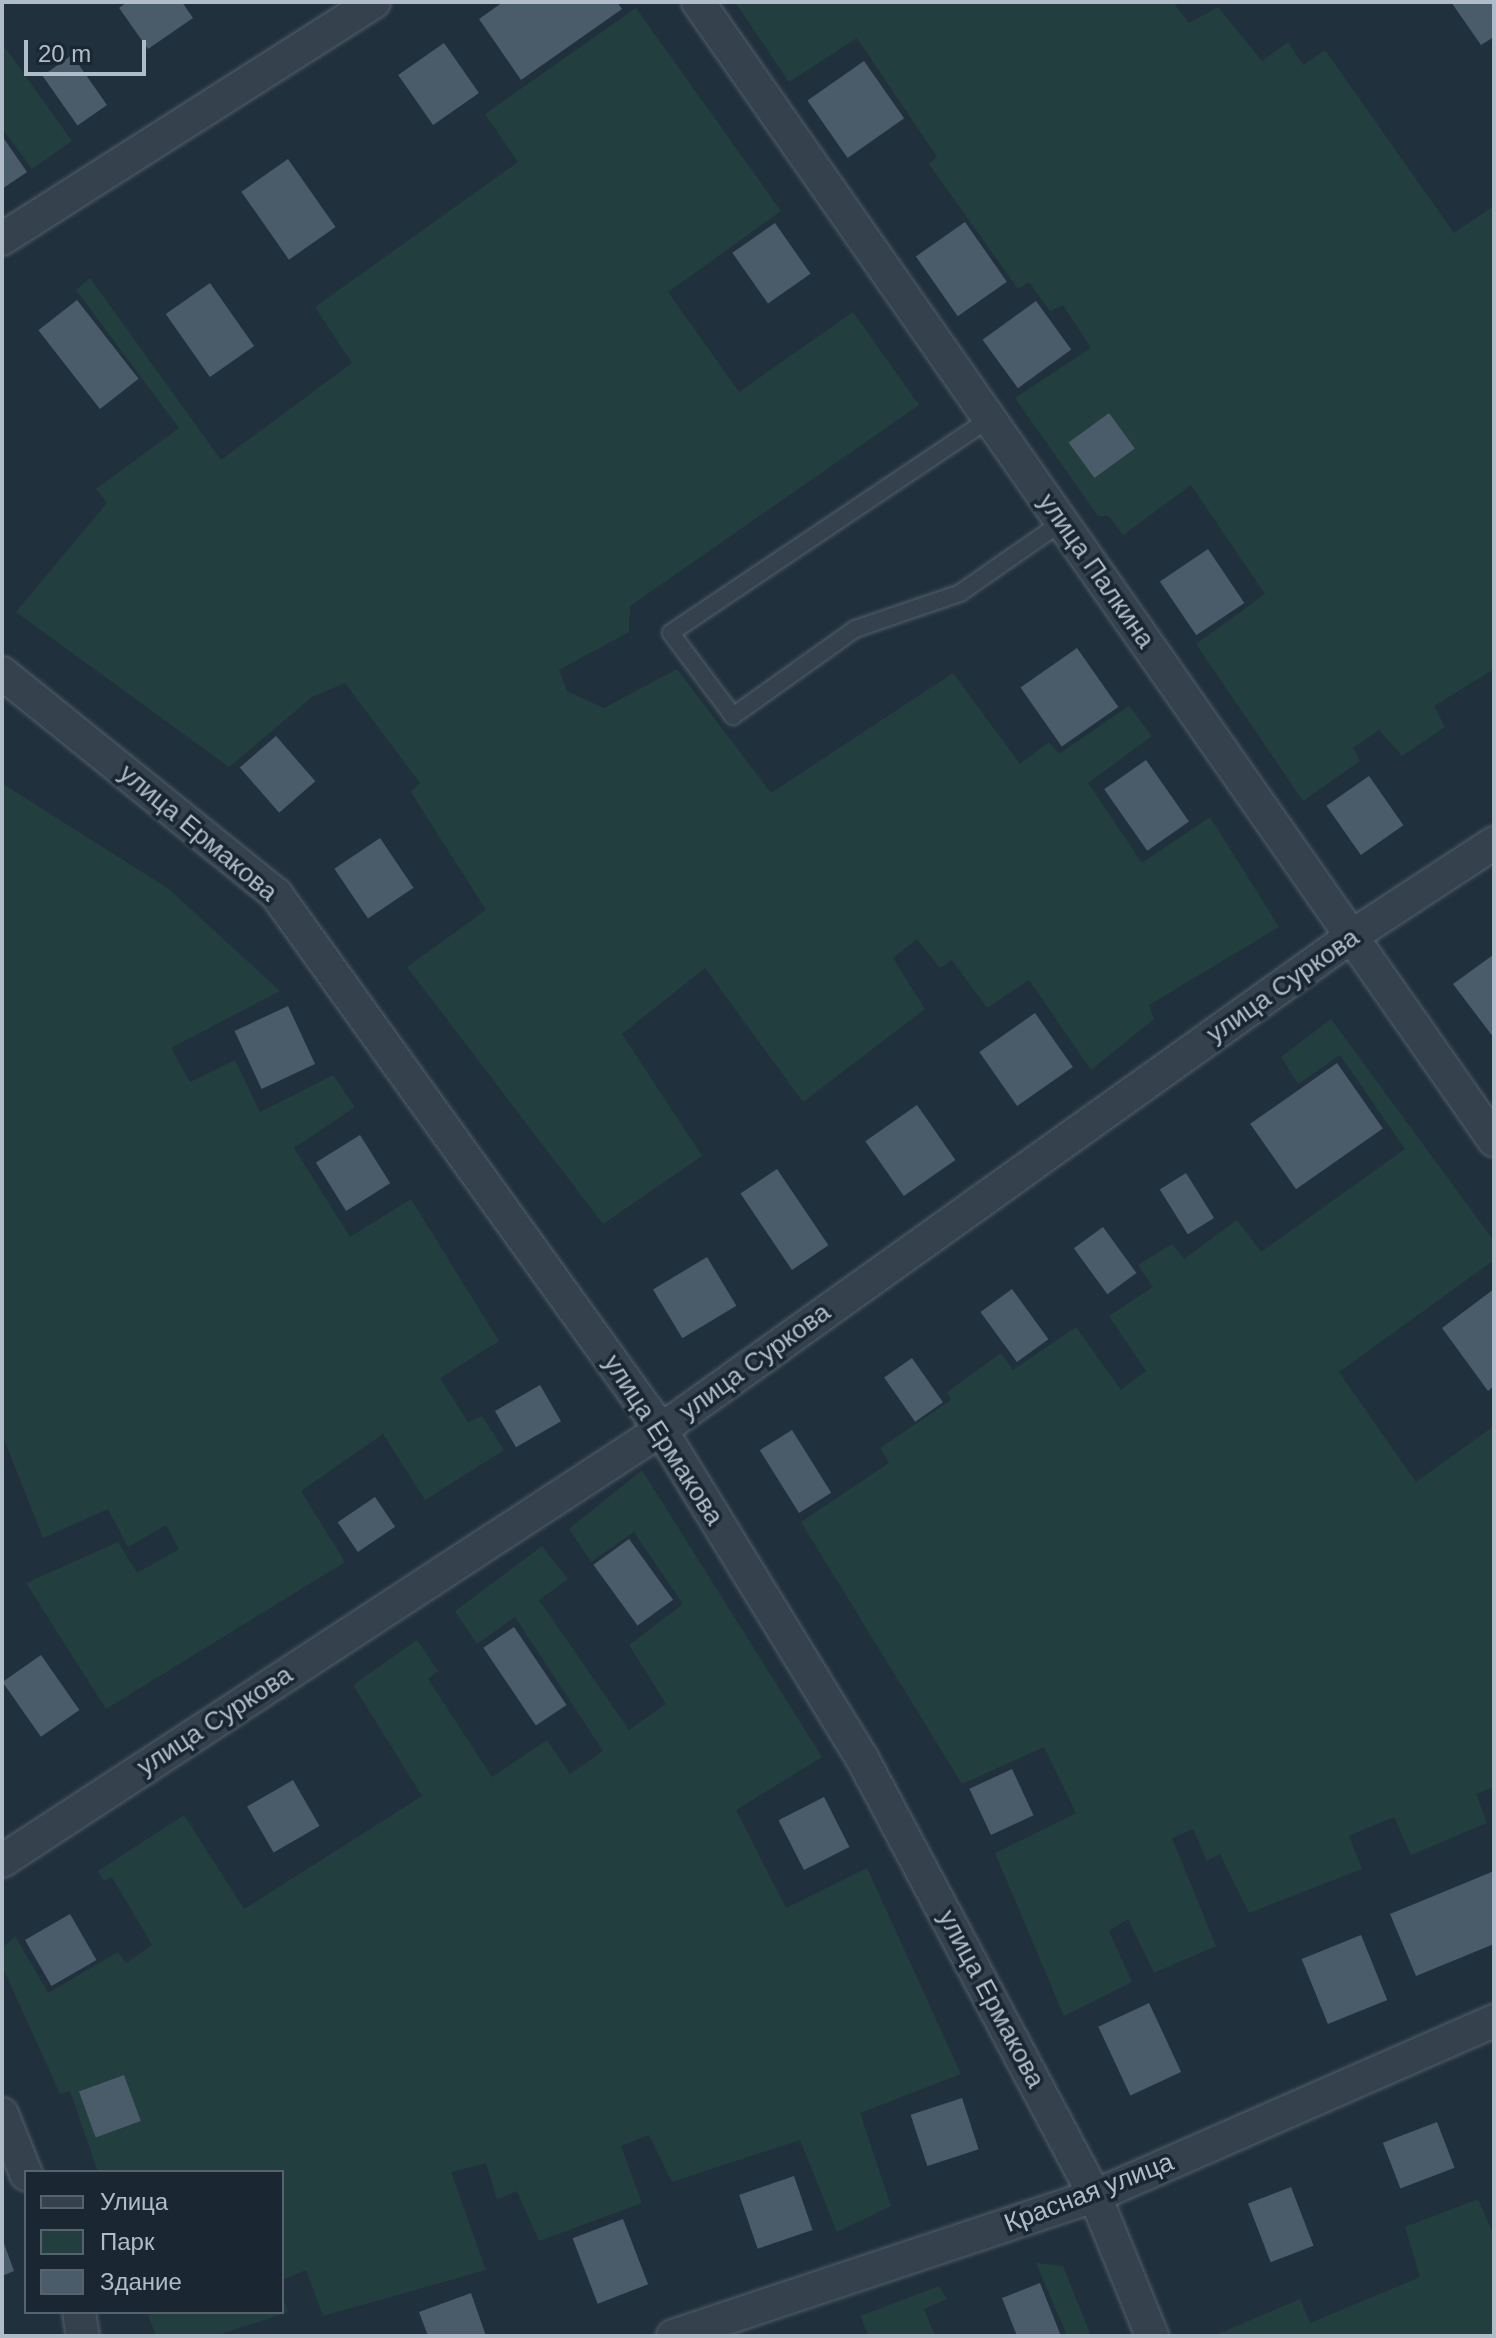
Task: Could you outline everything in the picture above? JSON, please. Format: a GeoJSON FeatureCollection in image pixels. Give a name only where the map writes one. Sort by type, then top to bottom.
{"type":"FeatureCollection","features":[{"type":"Feature","properties":{"kind":"street"},"geometry":{"type":"LineString","coordinates":[[2,239],[374,2]]}},
{"type":"Feature","properties":{"kind":"street","name":"улица Палкина"},"geometry":{"type":"LineString","coordinates":[[698,2],[1494,1140]]}},
{"type":"Feature","properties":{"kind":"street","name":"улица Ермакова"},"geometry":{"type":"LineString","coordinates":[[2,673],[276,894],[661,1430],[862,1758],[1095,2196],[1152,2336]]}},
{"type":"Feature","properties":{"kind":"street","name":"улица Суркова"},"geometry":{"type":"LineString","coordinates":[[2,1861],[661,1430],[1352,936],[1494,843]]}},
{"type":"Feature","properties":{"kind":"street","name":"Красная улица"},"geometry":{"type":"LineString","coordinates":[[673,2336],[1095,2196],[1494,2021]]}},
{"type":"Feature","properties":{"kind":"street"},"geometry":{"type":"LineString","coordinates":[[2,2114],[24,2170]]}},
{"type":"Feature","properties":{"kind":"street"},"geometry":{"type":"LineString","coordinates":[[79,2314],[83,2336]]}},
{"type":"Feature","properties":{"kind":"lane"},"geometry":{"type":"LineString","coordinates":[[989,419],[671,633],[733,716],[855,629],[960,593],[1062,522]]}},
{"type":"Feature","properties":{"kind":"green space"},"geometry":{"type":"Polygon","coordinates":[[[735,2],[1173,2],[1189,23],[1218,7],[1262,61],[1288,42],[1303,65],[1325,50],[1454,233],[1494,206],[1494,669],[1434,706],[1445,727],[1402,756],[1379,730],[1353,748],[1360,761],[1303,801],[1196,644],[1265,594],[1191,485],[1123,535],[1109,516],[1098,516],[1015,398],[1091,348],[1063,305],[1050,311],[1029,282],[1018,289],[929,164],[937,157],[857,38],[789,82],[735,2]]]}},
{"type":"Feature","properties":{"kind":"green space"},"geometry":{"type":"Polygon","coordinates":[[[636,8],[781,211],[668,292],[739,392],[853,312],[919,405],[630,606],[629,632],[559,670],[567,691],[604,708],[677,669],[771,793],[953,673],[1020,764],[1049,742],[1059,754],[1129,706],[1152,736],[1088,783],[1142,863],[1210,817],[1279,927],[1149,1005],[1154,1019],[1091,1070],[1029,980],[987,1008],[952,960],[940,968],[917,939],[893,958],[925,1009],[803,1102],[705,968],[622,1034],[702,1156],[603,1224],[407,967],[486,910],[411,792],[420,783],[345,683],[312,697],[229,767],[16,612],[107,503],[96,489],[179,428],[76,290],[90,278],[221,460],[352,363],[315,307],[518,162],[485,114],[636,8]]]}},
{"type":"Feature","properties":{"kind":"green space"},"geometry":{"type":"Polygon","coordinates":[[[2,43],[72,141],[32,169],[2,128],[2,43]]]}},
{"type":"Feature","properties":{"kind":"green space"},"geometry":{"type":"Polygon","coordinates":[[[3,784],[169,889],[280,991],[171,1048],[190,1082],[235,1060],[260,1112],[333,1075],[355,1107],[294,1148],[350,1237],[411,1199],[499,1341],[440,1378],[468,1422],[482,1416],[504,1450],[425,1500],[383,1434],[301,1491],[345,1562],[106,1709],[26,1583],[118,1542],[137,1573],[179,1549],[166,1525],[128,1547],[108,1509],[43,1538],[2,1434],[3,784]]]}},
{"type":"Feature","properties":{"kind":"green space"},"geometry":{"type":"Polygon","coordinates":[[[1331,1019],[1494,1241],[1494,1260],[1339,1372],[1416,1482],[1494,1426],[1494,1787],[1476,1794],[1487,1823],[1411,1855],[1394,1817],[1349,1836],[1362,1869],[1249,1913],[1220,1854],[1207,1861],[1193,1829],[1172,1838],[1216,1946],[1154,1973],[1128,1919],[1109,1931],[1132,1982],[1064,2016],[995,1853],[1076,1813],[1044,1747],[962,1784],[801,1522],[889,1463],[880,1448],[951,1400],[947,1392],[1001,1353],[1013,1370],[1076,1327],[1121,1390],[1146,1371],[1109,1316],[1153,1287],[1138,1265],[1172,1244],[1184,1259],[1237,1220],[1261,1252],[1405,1149],[1340,1055],[1298,1084],[1281,1057],[1331,1019]]]}},
{"type":"Feature","properties":{"kind":"green space"},"geometry":{"type":"Polygon","coordinates":[[[642,1470],[822,1757],[736,1810],[786,1908],[867,1868],[961,2074],[860,2113],[891,2206],[837,2232],[800,2140],[672,2182],[649,2135],[621,2146],[642,2203],[539,2241],[517,2191],[497,2200],[486,2163],[451,2172],[486,2270],[323,2316],[306,2270],[284,2279],[284,2170],[97,2170],[70,2091],[60,2094],[2,1966],[2,1948],[15,1936],[48,1993],[118,1952],[126,1963],[152,1945],[112,1877],[104,1881],[98,1871],[184,1815],[244,1909],[422,1796],[353,1685],[417,1640],[438,1671],[428,1679],[492,1777],[547,1740],[570,1774],[603,1751],[515,1617],[477,1644],[455,1611],[542,1546],[568,1579],[539,1600],[629,1730],[666,1704],[629,1645],[683,1604],[634,1532],[591,1562],[569,1529],[642,1470]]]}},
{"type":"Feature","properties":{"kind":"green space"},"geometry":{"type":"Polygon","coordinates":[[[1478,2199],[1494,2236],[1494,2336],[1213,2336],[1300,2299],[1310,2323],[1420,2277],[1405,2227],[1478,2199]]]}},
{"type":"Feature","properties":{"kind":"green space"},"geometry":{"type":"Polygon","coordinates":[[[1036,2263],[1063,2266],[1091,2336],[1067,2336],[1036,2263]]]}},
{"type":"Feature","properties":{"kind":"green space"},"geometry":{"type":"Polygon","coordinates":[[[939,2286],[947,2299],[924,2309],[935,2336],[869,2336],[860,2316],[939,2286]]]}},
{"type":"Feature","properties":{"kind":"green space"},"geometry":{"type":"Polygon","coordinates":[[[148,2314],[282,2314],[215,2336],[156,2336],[148,2314]]]}},
{"type":"Feature","properties":{"kind":"building"},"geometry":{"type":"Polygon","coordinates":[[[127,2],[182,2],[193,18],[148,49],[119,8],[127,2]]]}},
{"type":"Feature","properties":{"kind":"building"},"geometry":{"type":"Polygon","coordinates":[[[503,2],[617,2],[622,9],[521,80],[479,19],[503,2]]]}},
{"type":"Feature","properties":{"kind":"building"},"geometry":{"type":"Polygon","coordinates":[[[1451,2],[1494,2],[1494,37],[1481,45],[1451,2]]]}},
{"type":"Feature","properties":{"kind":"building"},"geometry":{"type":"Polygon","coordinates":[[[444,43],[479,93],[433,125],[398,75],[444,43]]]}},
{"type":"Feature","properties":{"kind":"building"},"geometry":{"type":"Polygon","coordinates":[[[72,55],[107,105],[77,126],[43,76],[72,55]]]}},
{"type":"Feature","properties":{"kind":"building"},"geometry":{"type":"Polygon","coordinates":[[[864,61],[904,118],[848,158],[807,101],[864,61]]]}},
{"type":"Feature","properties":{"kind":"building"},"geometry":{"type":"Polygon","coordinates":[[[2,136],[27,172],[2,189],[2,136]]]}},
{"type":"Feature","properties":{"kind":"building"},"geometry":{"type":"Polygon","coordinates":[[[288,159],[336,227],[289,260],[241,192],[288,159]]]}},
{"type":"Feature","properties":{"kind":"building"},"geometry":{"type":"Polygon","coordinates":[[[965,222],[1007,282],[958,316],[916,256],[965,222]]]}},
{"type":"Feature","properties":{"kind":"building"},"geometry":{"type":"Polygon","coordinates":[[[775,223],[811,274],[768,304],[732,253],[775,223]]]}},
{"type":"Feature","properties":{"kind":"building"},"geometry":{"type":"Polygon","coordinates":[[[210,283],[254,346],[210,377],[166,314],[210,283]]]}},
{"type":"Feature","properties":{"kind":"building"},"geometry":{"type":"Polygon","coordinates":[[[77,300],[139,379],[100,409],[38,330],[77,300]]]}},
{"type":"Feature","properties":{"kind":"building"},"geometry":{"type":"Polygon","coordinates":[[[1036,301],[1071,350],[1018,388],[983,340],[1036,301]]]}},
{"type":"Feature","properties":{"kind":"building"},"geometry":{"type":"Polygon","coordinates":[[[1109,413],[1135,449],[1094,478],[1069,442],[1109,413]]]}},
{"type":"Feature","properties":{"kind":"building"},"geometry":{"type":"Polygon","coordinates":[[[1208,549],[1244,603],[1196,635],[1160,581],[1208,549]]]}},
{"type":"Feature","properties":{"kind":"building"},"geometry":{"type":"Polygon","coordinates":[[[1077,648],[1118,707],[1062,747],[1020,688],[1077,648]]]}},
{"type":"Feature","properties":{"kind":"building"},"geometry":{"type":"Polygon","coordinates":[[[276,736],[315,781],[279,813],[240,767],[276,736]]]}},
{"type":"Feature","properties":{"kind":"building"},"geometry":{"type":"Polygon","coordinates":[[[1146,760],[1189,821],[1147,851],[1104,789],[1146,760]]]}},
{"type":"Feature","properties":{"kind":"building"},"geometry":{"type":"Polygon","coordinates":[[[1369,776],[1403,825],[1361,855],[1326,806],[1369,776]]]}},
{"type":"Feature","properties":{"kind":"building"},"geometry":{"type":"Polygon","coordinates":[[[380,838],[414,888],[368,918],[334,869],[380,838]]]}},
{"type":"Feature","properties":{"kind":"building"},"geometry":{"type":"Polygon","coordinates":[[[1494,957],[1494,1038],[1453,984],[1494,957]]]}},
{"type":"Feature","properties":{"kind":"building"},"geometry":{"type":"Polygon","coordinates":[[[288,1006],[315,1064],[262,1089],[235,1031],[288,1006]]]}},
{"type":"Feature","properties":{"kind":"building"},"geometry":{"type":"Polygon","coordinates":[[[1035,1013],[1073,1067],[1017,1106],[979,1052],[1035,1013]]]}},
{"type":"Feature","properties":{"kind":"building"},"geometry":{"type":"Polygon","coordinates":[[[1337,1063],[1383,1129],[1296,1189],[1250,1124],[1337,1063]]]}},
{"type":"Feature","properties":{"kind":"building"},"geometry":{"type":"Polygon","coordinates":[[[917,1105],[955,1160],[904,1196],[865,1141],[917,1105]]]}},
{"type":"Feature","properties":{"kind":"building"},"geometry":{"type":"Polygon","coordinates":[[[360,1135],[390,1183],[346,1211],[316,1163],[360,1135]]]}},
{"type":"Feature","properties":{"kind":"building"},"geometry":{"type":"Polygon","coordinates":[[[777,1169],[828,1245],[792,1270],[741,1194],[777,1169]]]}},
{"type":"Feature","properties":{"kind":"building"},"geometry":{"type":"Polygon","coordinates":[[[1186,1173],[1214,1218],[1188,1234],[1160,1189],[1186,1173]]]}},
{"type":"Feature","properties":{"kind":"building"},"geometry":{"type":"Polygon","coordinates":[[[1103,1227],[1137,1273],[1107,1294],[1074,1248],[1103,1227]]]}},
{"type":"Feature","properties":{"kind":"building"},"geometry":{"type":"Polygon","coordinates":[[[707,1257],[736,1306],[682,1338],[653,1289],[707,1257]]]}},
{"type":"Feature","properties":{"kind":"building"},"geometry":{"type":"Polygon","coordinates":[[[1012,1289],[1048,1339],[1017,1362],[980,1312],[1012,1289]]]}},
{"type":"Feature","properties":{"kind":"building"},"geometry":{"type":"Polygon","coordinates":[[[1494,1289],[1494,1386],[1488,1391],[1442,1328],[1494,1289]]]}},
{"type":"Feature","properties":{"kind":"building"},"geometry":{"type":"Polygon","coordinates":[[[912,1358],[943,1402],[915,1422],[884,1378],[912,1358]]]}},
{"type":"Feature","properties":{"kind":"building"},"geometry":{"type":"Polygon","coordinates":[[[540,1385],[561,1421],[516,1447],[495,1411],[540,1385]]]}},
{"type":"Feature","properties":{"kind":"building"},"geometry":{"type":"Polygon","coordinates":[[[792,1430],[831,1493],[799,1513],[760,1450],[792,1430]]]}},
{"type":"Feature","properties":{"kind":"building"},"geometry":{"type":"Polygon","coordinates":[[[375,1497],[395,1527],[358,1552],[338,1522],[375,1497]]]}},
{"type":"Feature","properties":{"kind":"building"},"geometry":{"type":"Polygon","coordinates":[[[629,1539],[673,1600],[637,1626],[593,1565],[629,1539]]]}},
{"type":"Feature","properties":{"kind":"building"},"geometry":{"type":"Polygon","coordinates":[[[514,1627],[567,1705],[536,1726],[483,1648],[514,1627]]]}},
{"type":"Feature","properties":{"kind":"building"},"geometry":{"type":"Polygon","coordinates":[[[41,1655],[79,1710],[41,1737],[2,1682],[41,1655]]]}},
{"type":"Feature","properties":{"kind":"building"},"geometry":{"type":"Polygon","coordinates":[[[1012,1769],[1034,1815],[991,1835],[969,1789],[1012,1769]]]}},
{"type":"Feature","properties":{"kind":"building"},"geometry":{"type":"Polygon","coordinates":[[[293,1780],[320,1826],[274,1852],[247,1806],[293,1780]]]}},
{"type":"Feature","properties":{"kind":"building"},"geometry":{"type":"Polygon","coordinates":[[[824,1797],[849,1847],[804,1870],[779,1820],[824,1797]]]}},
{"type":"Feature","properties":{"kind":"building"},"geometry":{"type":"Polygon","coordinates":[[[1494,1871],[1494,1944],[1416,1976],[1390,1914],[1494,1871]]]}},
{"type":"Feature","properties":{"kind":"building"},"geometry":{"type":"Polygon","coordinates":[[[70,1914],[96,1960],[51,1986],[25,1940],[70,1914]]]}},
{"type":"Feature","properties":{"kind":"building"},"geometry":{"type":"Polygon","coordinates":[[[1361,1935],[1387,2000],[1328,2024],[1302,1959],[1361,1935]]]}},
{"type":"Feature","properties":{"kind":"building"},"geometry":{"type":"Polygon","coordinates":[[[1149,2003],[1181,2072],[1130,2096],[1098,2027],[1149,2003]]]}},
{"type":"Feature","properties":{"kind":"building"},"geometry":{"type":"Polygon","coordinates":[[[124,2075],[141,2121],[96,2137],[79,2091],[124,2075]]]}},
{"type":"Feature","properties":{"kind":"building"},"geometry":{"type":"Polygon","coordinates":[[[962,2098],[979,2149],[927,2166],[911,2115],[962,2098]]]}},
{"type":"Feature","properties":{"kind":"building"},"geometry":{"type":"Polygon","coordinates":[[[1437,2122],[1455,2168],[1400,2189],[1383,2143],[1437,2122]]]}},
{"type":"Feature","properties":{"kind":"building"},"geometry":{"type":"Polygon","coordinates":[[[794,2176],[813,2230],[758,2249],[739,2195],[794,2176]]]}},
{"type":"Feature","properties":{"kind":"building"},"geometry":{"type":"Polygon","coordinates":[[[1291,2187],[1314,2246],[1271,2262],[1248,2203],[1291,2187]]]}},
{"type":"Feature","properties":{"kind":"building"},"geometry":{"type":"Polygon","coordinates":[[[623,2219],[648,2284],[598,2304],[573,2238],[623,2219]]]}},
{"type":"Feature","properties":{"kind":"building"},"geometry":{"type":"Polygon","coordinates":[[[2,2238],[14,2271],[2,2276],[2,2238]]]}},
{"type":"Feature","properties":{"kind":"building"},"geometry":{"type":"Polygon","coordinates":[[[1040,2283],[1061,2336],[1017,2336],[1002,2298],[1040,2283]]]}},
{"type":"Feature","properties":{"kind":"building"},"geometry":{"type":"Polygon","coordinates":[[[471,2293],[486,2336],[428,2336],[419,2312],[471,2293]]]}}]}
